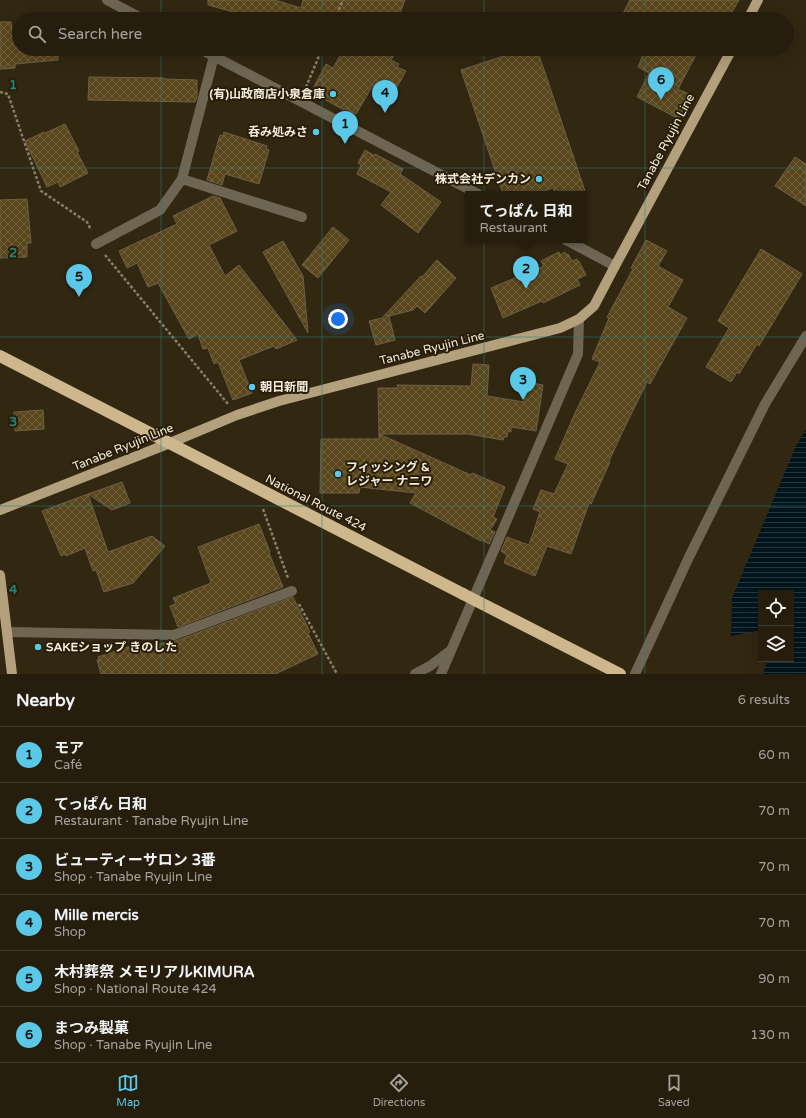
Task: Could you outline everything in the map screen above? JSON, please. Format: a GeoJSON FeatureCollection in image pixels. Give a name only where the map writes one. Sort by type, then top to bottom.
{"type":"FeatureCollection","features":[{"type":"Feature","properties":{"kind":"highway","name":"National Route 424"},"geometry":{"type":"LineString","coordinates":[[0,356],[620,674]]}},
{"type":"Feature","properties":{"kind":"main road"},"geometry":{"type":"LineString","coordinates":[[752,12],[758,0]]}},
{"type":"Feature","properties":{"kind":"main road","name":"Tanabe Ryujin Line"},"geometry":{"type":"LineString","coordinates":[[0,510],[237,415],[279,401],[560,328],[579,319],[594,306],[728,56]]}},
{"type":"Feature","properties":{"kind":"main road"},"geometry":{"type":"LineString","coordinates":[[0,575],[12,674]]}},
{"type":"Feature","properties":{"kind":"street"},"geometry":{"type":"LineString","coordinates":[[107,0],[130,12]]}},
{"type":"Feature","properties":{"kind":"street"},"geometry":{"type":"LineString","coordinates":[[96,244],[160,210],[182,179],[214,56],[472,191]]}},
{"type":"Feature","properties":{"kind":"street"},"geometry":{"type":"LineString","coordinates":[[182,179],[302,217]]}},
{"type":"Feature","properties":{"kind":"street"},"geometry":{"type":"LineString","coordinates":[[572,243],[615,266]]}},
{"type":"Feature","properties":{"kind":"street"},"geometry":{"type":"LineString","coordinates":[[441,674],[578,354],[579,319]]}},
{"type":"Feature","properties":{"kind":"street"},"geometry":{"type":"LineString","coordinates":[[635,674],[689,557],[762,411],[806,336]]}},
{"type":"Feature","properties":{"kind":"street"},"geometry":{"type":"LineString","coordinates":[[7,632],[174,635],[292,591]]}},
{"type":"Feature","properties":{"kind":"street"},"geometry":{"type":"LineString","coordinates":[[414,674],[430,666],[451,651]]}},
{"type":"Feature","properties":{"kind":"path"},"geometry":{"type":"LineString","coordinates":[[338,12],[343,0]]}},
{"type":"Feature","properties":{"kind":"path"},"geometry":{"type":"LineString","coordinates":[[300,101],[319,56]]}},
{"type":"Feature","properties":{"kind":"path"},"geometry":{"type":"LineString","coordinates":[[0,92],[8,94],[41,191],[87,222],[96,244],[237,415]]}},
{"type":"Feature","properties":{"kind":"water"},"geometry":{"type":"Polygon","coordinates":[[[806,429],[806,674],[763,674],[767,662],[794,662],[794,590],[758,590],[758,631],[731,636],[732,598],[796,446],[806,429]]]}},
{"type":"Feature","properties":{"kind":"building"},"geometry":{"type":"Polygon","coordinates":[[[208,0],[275,0],[301,8],[303,0],[405,0],[401,12],[234,12],[208,5],[208,0]]]}},
{"type":"Feature","properties":{"kind":"building"},"geometry":{"type":"Polygon","coordinates":[[[630,0],[739,0],[732,12],[624,12],[630,0]]]}},
{"type":"Feature","properties":{"kind":"building"},"geometry":{"type":"Polygon","coordinates":[[[0,22],[11,22],[12,56],[58,56],[58,60],[15,64],[15,68],[0,69],[0,22]]]}},
{"type":"Feature","properties":{"kind":"building"},"geometry":{"type":"Polygon","coordinates":[[[340,56],[393,56],[391,60],[399,64],[397,67],[406,71],[397,87],[394,86],[392,91],[389,89],[387,93],[373,85],[356,114],[345,109],[344,110],[311,92],[326,64],[333,68],[340,56]]]}},
{"type":"Feature","properties":{"kind":"building"},"geometry":{"type":"Polygon","coordinates":[[[504,56],[539,56],[585,191],[554,191],[553,188],[544,191],[502,191],[461,70],[504,56]]]}},
{"type":"Feature","properties":{"kind":"building"},"geometry":{"type":"Polygon","coordinates":[[[642,56],[695,56],[678,89],[691,95],[679,119],[637,97],[649,73],[638,67],[642,56]]]}},
{"type":"Feature","properties":{"kind":"building"},"geometry":{"type":"Polygon","coordinates":[[[89,77],[197,80],[197,97],[195,102],[88,100],[89,77]]]}},
{"type":"Feature","properties":{"kind":"building"},"geometry":{"type":"Polygon","coordinates":[[[65,124],[79,151],[77,152],[88,173],[60,187],[58,182],[47,187],[25,141],[65,124]]]}},
{"type":"Feature","properties":{"kind":"building"},"geometry":{"type":"Polygon","coordinates":[[[224,132],[267,146],[266,149],[269,150],[259,184],[225,174],[222,185],[207,180],[220,135],[223,136],[224,132]]]}},
{"type":"Feature","properties":{"kind":"building"},"geometry":{"type":"Polygon","coordinates":[[[365,150],[403,169],[400,174],[441,202],[418,233],[381,205],[391,192],[357,174],[361,165],[358,163],[365,150]]]}},
{"type":"Feature","properties":{"kind":"building"},"geometry":{"type":"Polygon","coordinates":[[[795,157],[806,164],[806,206],[775,186],[795,157]]]}},
{"type":"Feature","properties":{"kind":"building"},"geometry":{"type":"Polygon","coordinates":[[[213,196],[220,198],[237,231],[209,245],[225,276],[239,265],[297,340],[276,349],[274,346],[239,360],[252,393],[233,400],[218,362],[214,364],[208,348],[203,349],[198,334],[189,339],[158,283],[148,287],[137,263],[127,268],[119,251],[177,224],[173,216],[213,196]]]}},
{"type":"Feature","properties":{"kind":"building"},"geometry":{"type":"Polygon","coordinates":[[[27,199],[31,243],[27,243],[27,257],[0,258],[0,200],[27,199]]]}},
{"type":"Feature","properties":{"kind":"building"},"geometry":{"type":"Polygon","coordinates":[[[333,227],[349,240],[318,278],[302,265],[333,227]]]}},
{"type":"Feature","properties":{"kind":"building"},"geometry":{"type":"Polygon","coordinates":[[[646,240],[667,251],[658,266],[683,280],[668,307],[687,318],[650,384],[647,382],[609,461],[610,462],[591,504],[589,503],[571,554],[547,546],[535,576],[504,563],[507,555],[501,551],[507,537],[529,545],[540,512],[533,509],[541,490],[554,494],[568,464],[555,459],[575,413],[600,362],[592,359],[609,318],[607,317],[633,269],[631,268],[646,240]]]}},
{"type":"Feature","properties":{"kind":"building"},"geometry":{"type":"Polygon","coordinates":[[[283,241],[303,276],[308,333],[263,252],[283,241]]]}},
{"type":"Feature","properties":{"kind":"building"},"geometry":{"type":"Polygon","coordinates":[[[761,249],[802,274],[759,346],[757,344],[739,374],[737,372],[731,382],[706,367],[729,328],[718,321],[761,249]]]}},
{"type":"Feature","properties":{"kind":"building"},"geometry":{"type":"Polygon","coordinates":[[[559,252],[560,255],[565,252],[566,255],[568,254],[572,261],[577,259],[578,262],[579,261],[586,275],[577,279],[580,285],[543,303],[542,301],[503,318],[491,288],[544,266],[541,261],[559,252]]]}},
{"type":"Feature","properties":{"kind":"building"},"geometry":{"type":"Polygon","coordinates":[[[437,260],[456,278],[425,313],[417,306],[413,310],[389,316],[395,340],[376,345],[369,321],[382,318],[437,260]]]}},
{"type":"Feature","properties":{"kind":"building"},"geometry":{"type":"Polygon","coordinates":[[[473,364],[489,365],[487,396],[524,402],[527,382],[543,385],[536,431],[511,427],[511,432],[508,431],[507,437],[504,437],[503,440],[468,434],[379,434],[378,388],[398,388],[397,385],[471,386],[473,364]]]}},
{"type":"Feature","properties":{"kind":"building"},"geometry":{"type":"Polygon","coordinates":[[[43,410],[44,429],[15,431],[14,412],[43,410]]]}},
{"type":"Feature","properties":{"kind":"building"},"geometry":{"type":"Polygon","coordinates":[[[379,434],[471,475],[472,473],[505,487],[493,517],[497,519],[490,530],[495,532],[489,544],[410,503],[416,493],[360,487],[359,493],[320,493],[321,439],[379,439],[379,434]]]}},
{"type":"Feature","properties":{"kind":"building"},"geometry":{"type":"Polygon","coordinates":[[[122,482],[130,503],[112,510],[88,494],[122,482]]]}},
{"type":"Feature","properties":{"kind":"building"},"geometry":{"type":"Polygon","coordinates":[[[88,494],[108,552],[152,536],[165,546],[133,583],[104,592],[96,570],[93,571],[85,548],[66,556],[65,554],[61,556],[42,511],[88,494]]]}},
{"type":"Feature","properties":{"kind":"building"},"geometry":{"type":"Polygon","coordinates":[[[259,524],[283,587],[178,627],[170,606],[176,604],[173,598],[211,583],[198,547],[259,524]]]}},
{"type":"Feature","properties":{"kind":"building"},"geometry":{"type":"Polygon","coordinates":[[[293,597],[310,632],[308,633],[318,654],[275,674],[101,674],[97,660],[99,660],[98,657],[131,646],[133,653],[169,641],[176,641],[293,597]]]}},
{"type":"Feature","properties":{"kind":"place","name":"(有)山政商店小泉倉庫"},"geometry":{"type":"Point","coordinates":[333,94]}},
{"type":"Feature","properties":{"kind":"place","name":"まつみ製菓"},"geometry":{"type":"Point","coordinates":[661,100]}},
{"type":"Feature","properties":{"kind":"place","name":"Mille mercis"},"geometry":{"type":"Point","coordinates":[385,113]}},
{"type":"Feature","properties":{"kind":"place","name":"呑み処みさ"},"geometry":{"type":"Point","coordinates":[316,132]}},
{"type":"Feature","properties":{"kind":"place","name":"モア"},"geometry":{"type":"Point","coordinates":[345,144]}},
{"type":"Feature","properties":{"kind":"place","name":"株式会社デンカン"},"geometry":{"type":"Point","coordinates":[539,179]}},
{"type":"Feature","properties":{"kind":"place","name":"てっぱん 日和"},"geometry":{"type":"Point","coordinates":[526,289]}},
{"type":"Feature","properties":{"kind":"place","name":"木村葬祭 メモリアルKIMURA"},"geometry":{"type":"Point","coordinates":[79,297]}},
{"type":"Feature","properties":{"kind":"place","name":"朝日新聞"},"geometry":{"type":"Point","coordinates":[252,387]}},
{"type":"Feature","properties":{"kind":"place","name":"ビューティーサロン 3番"},"geometry":{"type":"Point","coordinates":[523,400]}},
{"type":"Feature","properties":{"kind":"place","name":"フィッシング & レジャー ナニワ"},"geometry":{"type":"Point","coordinates":[338,474]}},
{"type":"Feature","properties":{"kind":"place","name":"SAKEショップ きのした"},"geometry":{"type":"Point","coordinates":[38,647]}}]}
